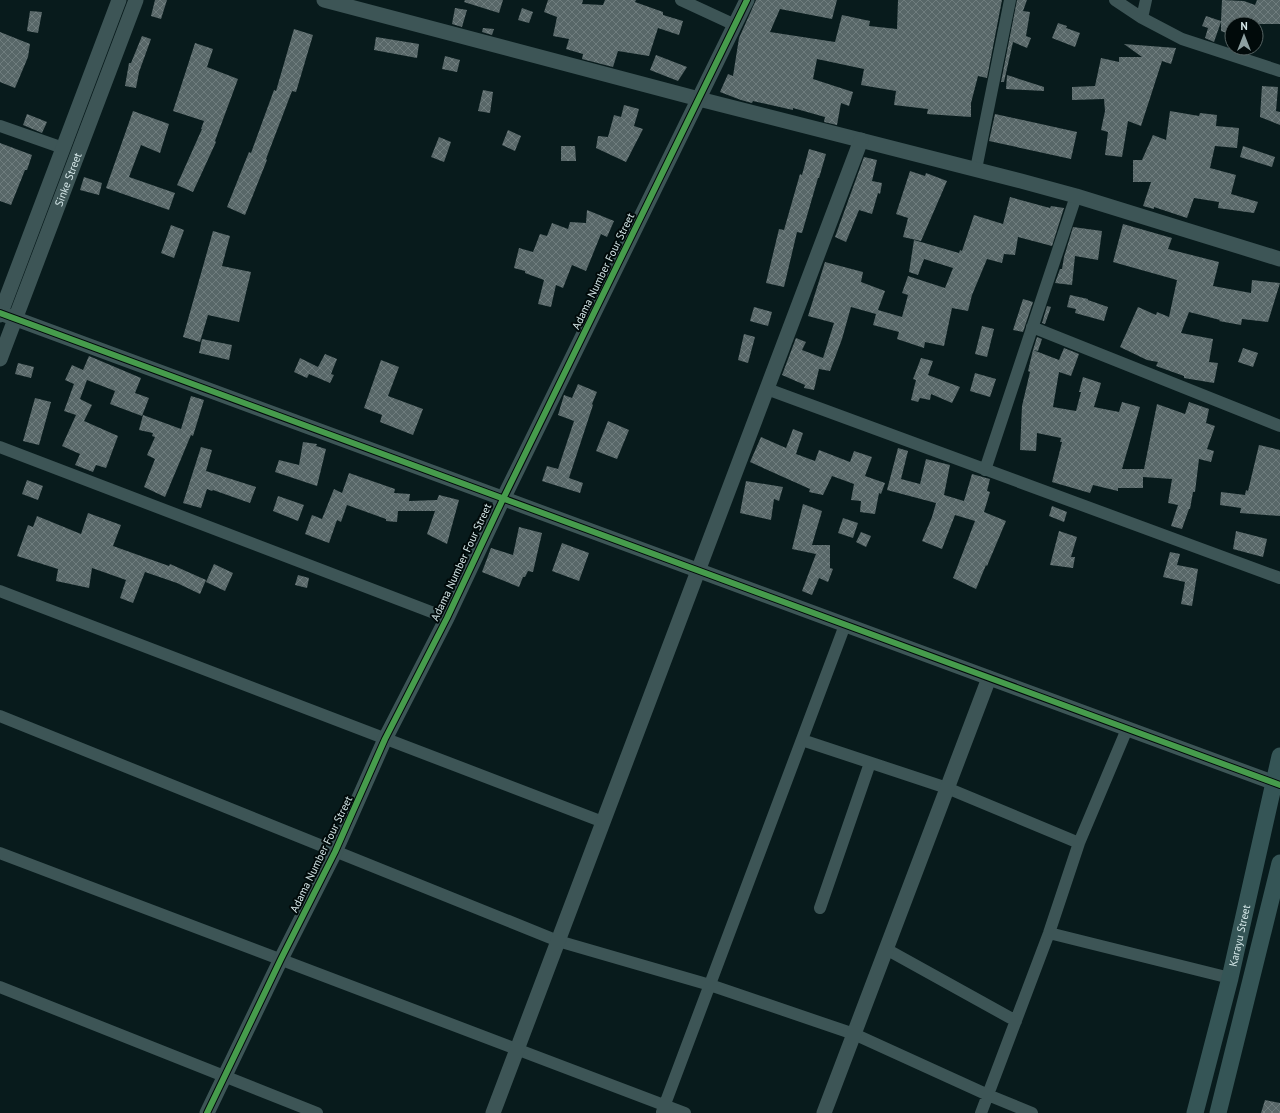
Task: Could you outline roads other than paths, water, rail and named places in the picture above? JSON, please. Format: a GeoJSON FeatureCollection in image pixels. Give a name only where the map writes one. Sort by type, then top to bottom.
{"type":"FeatureCollection","features":[{"type":"Feature","properties":{"kind":"main road","name":"Karayu Street"},"geometry":{"type":"LineString","coordinates":[[1195,1113],[1230,978],[1277,784],[1280,756]]}},
{"type":"Feature","properties":{"kind":"main road","name":"Karayu Street"},"geometry":{"type":"LineString","coordinates":[[1218,1113],[1280,863]]}},
{"type":"Feature","properties":{"kind":"street","name":"Sinke Street"},"geometry":{"type":"LineString","coordinates":[[0,314],[119,0]]}},
{"type":"Feature","properties":{"kind":"street","name":"Sinke Street"},"geometry":{"type":"LineString","coordinates":[[0,359],[136,0]]}},
{"type":"Feature","properties":{"kind":"street"},"geometry":{"type":"LineString","coordinates":[[326,0],[699,99],[976,169],[1076,196],[1280,259]]}},
{"type":"Feature","properties":{"kind":"street"},"geometry":{"type":"LineString","coordinates":[[681,0],[735,24]]}},
{"type":"Feature","properties":{"kind":"street","name":"Adama Number Four Street"},"geometry":{"type":"LineString","coordinates":[[207,1113],[281,959],[335,852],[385,739],[447,618],[503,498],[747,0]]}},
{"type":"Feature","properties":{"kind":"street"},"geometry":{"type":"LineString","coordinates":[[976,169],[1010,0]]}},
{"type":"Feature","properties":{"kind":"street"},"geometry":{"type":"LineString","coordinates":[[1115,0],[1142,18],[1182,39],[1280,71]]}},
{"type":"Feature","properties":{"kind":"street"},"geometry":{"type":"LineString","coordinates":[[1142,18],[1146,0]]}},
{"type":"Feature","properties":{"kind":"street"},"geometry":{"type":"LineString","coordinates":[[0,126],[63,148]]}},
{"type":"Feature","properties":{"kind":"street"},"geometry":{"type":"LineString","coordinates":[[493,1113],[861,140]]}},
{"type":"Feature","properties":{"kind":"street"},"geometry":{"type":"LineString","coordinates":[[985,470],[1076,196]]}},
{"type":"Feature","properties":{"kind":"street"},"geometry":{"type":"LineString","coordinates":[[0,314],[1277,784]]}},
{"type":"Feature","properties":{"kind":"street"},"geometry":{"type":"LineString","coordinates":[[1032,327],[1280,426]]}},
{"type":"Feature","properties":{"kind":"street"},"geometry":{"type":"LineString","coordinates":[[767,389],[1280,578]]}},
{"type":"Feature","properties":{"kind":"street"},"geometry":{"type":"LineString","coordinates":[[0,447],[447,618]]}},
{"type":"Feature","properties":{"kind":"street"},"geometry":{"type":"LineString","coordinates":[[0,591],[603,822]]}},
{"type":"Feature","properties":{"kind":"street"},"geometry":{"type":"LineString","coordinates":[[663,1109],[845,625]]}},
{"type":"Feature","properties":{"kind":"street"},"geometry":{"type":"LineString","coordinates":[[824,1113],[989,678]]}},
{"type":"Feature","properties":{"kind":"street"},"geometry":{"type":"LineString","coordinates":[[0,716],[335,852],[558,940],[710,985],[854,1034],[988,1095],[1032,1113]]}},
{"type":"Feature","properties":{"kind":"street"},"geometry":{"type":"LineString","coordinates":[[981,1113],[1049,934],[1079,843],[1127,728]]}},
{"type":"Feature","properties":{"kind":"street"},"geometry":{"type":"LineString","coordinates":[[802,740],[947,788],[1079,843]]}},
{"type":"Feature","properties":{"kind":"street"},"geometry":{"type":"LineString","coordinates":[[820,908],[870,763]]}},
{"type":"Feature","properties":{"kind":"street"},"geometry":{"type":"LineString","coordinates":[[0,853],[517,1049],[663,1109],[685,1113]]}},
{"type":"Feature","properties":{"kind":"street"},"geometry":{"type":"LineString","coordinates":[[1049,934],[1230,978]]}},
{"type":"Feature","properties":{"kind":"street"},"geometry":{"type":"LineString","coordinates":[[886,949],[1016,1021]]}},
{"type":"Feature","properties":{"kind":"street"},"geometry":{"type":"LineString","coordinates":[[0,986],[317,1113]]}}]}
